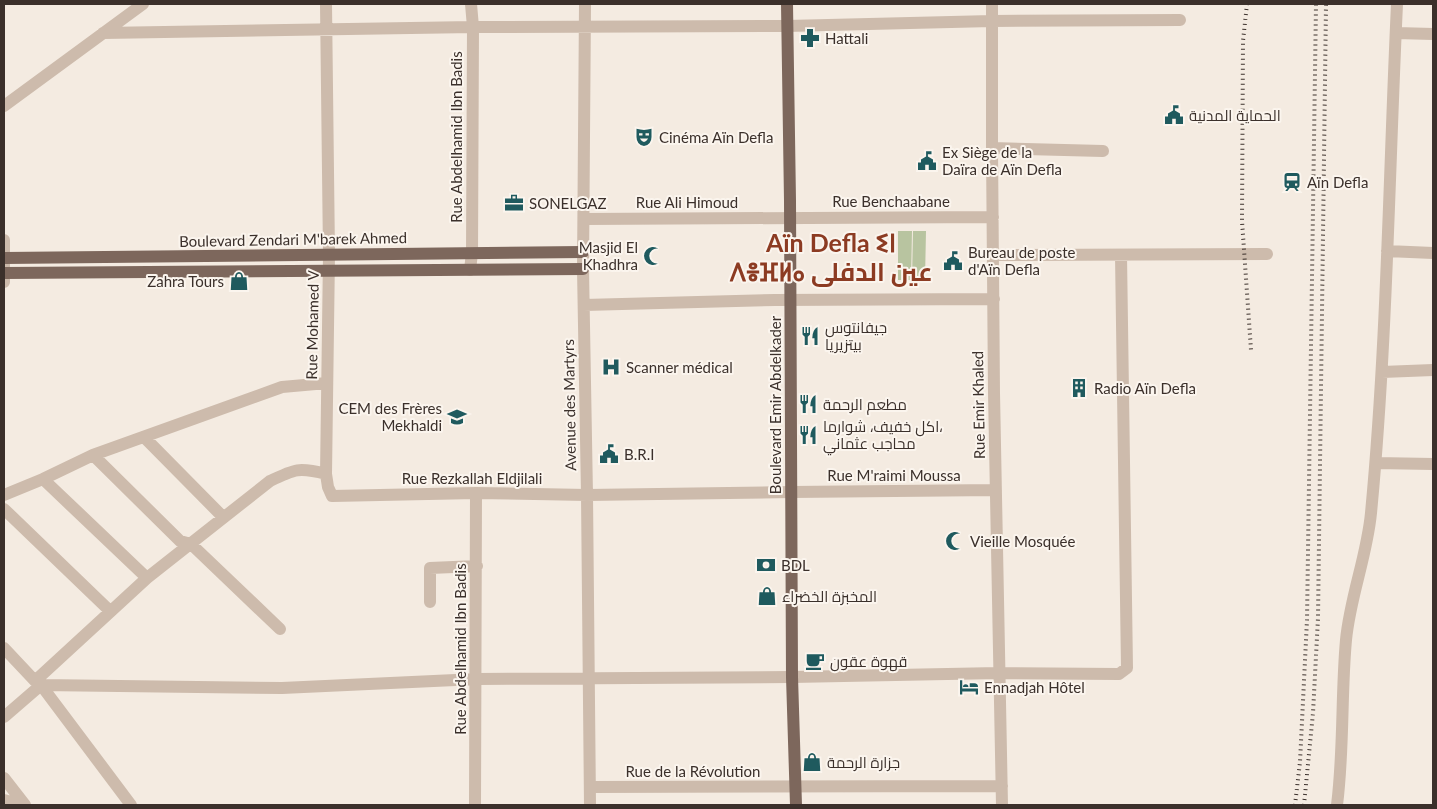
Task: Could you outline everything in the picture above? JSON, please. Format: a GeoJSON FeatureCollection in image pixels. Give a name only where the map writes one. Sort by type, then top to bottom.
{"type":"FeatureCollection","features":[{"type":"Feature","properties":{"kind":"main road","name":"Boulevard Emir Abdelkader"},"geometry":{"type":"LineString","coordinates":[[788,4],[792,677],[797,788],[796,805]]}},
{"type":"Feature","properties":{"kind":"main road","name":"Boulevard Zendari M'barek Ahmed"},"geometry":{"type":"LineString","coordinates":[[4,258],[583,252]]}},
{"type":"Feature","properties":{"kind":"main road"},"geometry":{"type":"LineString","coordinates":[[4,276],[329,270],[583,268]]}},
{"type":"Feature","properties":{"kind":"street"},"geometry":{"type":"LineString","coordinates":[[4,106],[142,4]]}},
{"type":"Feature","properties":{"kind":"street","name":"Rue Mohamed V"},"geometry":{"type":"LineString","coordinates":[[326,4],[330,255],[326,474],[332,496]]}},
{"type":"Feature","properties":{"kind":"street","name":"Rue Abdelhamid Ibn Badis"},"geometry":{"type":"LineString","coordinates":[[470,270],[472,253],[472,4]]}},
{"type":"Feature","properties":{"kind":"street","name":"Avenue des Martyrs"},"geometry":{"type":"LineString","coordinates":[[585,4],[583,268],[588,495],[590,805]]}},
{"type":"Feature","properties":{"kind":"street","name":"Rue Emir Khaled"},"geometry":{"type":"LineString","coordinates":[[992,4],[992,217],[1002,805]]}},
{"type":"Feature","properties":{"kind":"street"},"geometry":{"type":"LineString","coordinates":[[1337,805],[1342,759],[1346,637],[1371,516],[1376,463],[1382,372],[1397,4]]}},
{"type":"Feature","properties":{"kind":"street"},"geometry":{"type":"LineString","coordinates":[[103,33],[473,27],[787,26],[992,21],[1180,20]]}},
{"type":"Feature","properties":{"kind":"street"},"geometry":{"type":"LineString","coordinates":[[1396,33],[1433,34]]}},
{"type":"Feature","properties":{"kind":"street"},"geometry":{"type":"LineString","coordinates":[[992,148],[1104,151]]}},
{"type":"Feature","properties":{"kind":"street","name":"Rue Benchaabane"},"geometry":{"type":"LineString","coordinates":[[790,218],[992,217]]}},
{"type":"Feature","properties":{"kind":"street","name":"Rue Ali Himoud"},"geometry":{"type":"LineString","coordinates":[[584,219],[790,218]]}},
{"type":"Feature","properties":{"kind":"street"},"geometry":{"type":"LineString","coordinates":[[4,240],[4,276]]}},
{"type":"Feature","properties":{"kind":"street"},"geometry":{"type":"LineString","coordinates":[[1387,251],[1433,253]]}},
{"type":"Feature","properties":{"kind":"street"},"geometry":{"type":"LineString","coordinates":[[993,255],[1266,254]]}},
{"type":"Feature","properties":{"kind":"street"},"geometry":{"type":"LineString","coordinates":[[38,683],[282,688],[477,679],[792,677],[999,673],[1119,674],[1127,668],[1121,255]]}},
{"type":"Feature","properties":{"kind":"street"},"geometry":{"type":"LineString","coordinates":[[584,305],[791,300],[994,299]]}},
{"type":"Feature","properties":{"kind":"street"},"geometry":{"type":"LineString","coordinates":[[1382,372],[1433,370]]}},
{"type":"Feature","properties":{"kind":"street"},"geometry":{"type":"LineString","coordinates":[[4,494],[43,479],[93,455],[282,387],[327,383]]}},
{"type":"Feature","properties":{"kind":"street"},"geometry":{"type":"LineString","coordinates":[[144,437],[223,517]]}},
{"type":"Feature","properties":{"kind":"street"},"geometry":{"type":"LineString","coordinates":[[93,455],[180,541],[191,544],[280,630]]}},
{"type":"Feature","properties":{"kind":"street"},"geometry":{"type":"LineString","coordinates":[[1376,463],[1433,464]]}},
{"type":"Feature","properties":{"kind":"street"},"geometry":{"type":"LineString","coordinates":[[4,717],[110,611],[147,578],[270,481],[292,470],[310,470],[326,474]]}},
{"type":"Feature","properties":{"kind":"street"},"geometry":{"type":"LineString","coordinates":[[43,479],[147,578]]}},
{"type":"Feature","properties":{"kind":"street","name":"Rue M'raimi Moussa"},"geometry":{"type":"LineString","coordinates":[[792,492],[996,490]]}},
{"type":"Feature","properties":{"kind":"street","name":"Rue Rezkallah Eldjilali"},"geometry":{"type":"LineString","coordinates":[[332,496],[476,493],[588,495],[792,492]]}},
{"type":"Feature","properties":{"kind":"street","name":"Rue Abdelhamid Ibn Badis"},"geometry":{"type":"LineString","coordinates":[[475,805],[477,679],[476,493]]}},
{"type":"Feature","properties":{"kind":"street"},"geometry":{"type":"LineString","coordinates":[[4,509],[110,611]]}},
{"type":"Feature","properties":{"kind":"street"},"geometry":{"type":"LineString","coordinates":[[430,602],[430,568],[476,566]]}},
{"type":"Feature","properties":{"kind":"street"},"geometry":{"type":"LineString","coordinates":[[4,648],[38,683],[131,805]]}},
{"type":"Feature","properties":{"kind":"street"},"geometry":{"type":"LineString","coordinates":[[4,778],[23,805]]}},
{"type":"Feature","properties":{"kind":"street","name":"Rue de la Révolution"},"geometry":{"type":"LineString","coordinates":[[590,787],[797,788],[1002,786]]}},
{"type":"Feature","properties":{"kind":"street"},"geometry":{"type":"LineString","coordinates":[[4,800],[23,805]]}},
{"type":"Feature","properties":{"kind":"green space"},"geometry":{"type":"Polygon","coordinates":[[[898,231],[912,231],[911,280],[898,280],[898,231]]]}},
{"type":"Feature","properties":{"kind":"green space"},"geometry":{"type":"Polygon","coordinates":[[[913,231],[926,231],[925,280],[912,280],[913,231]]]}},
{"type":"Feature","properties":{"kind":"railway"},"geometry":{"type":"LineString","coordinates":[[1247,4],[1243,41],[1242,221],[1251,350]]}},
{"type":"Feature","properties":{"kind":"railway"},"geometry":{"type":"LineString","coordinates":[[1295,805],[1300,762],[1307,620],[1316,4]]}},
{"type":"Feature","properties":{"kind":"railway"},"geometry":{"type":"LineString","coordinates":[[1304,805],[1313,713],[1318,618],[1326,4]]}},
{"type":"Feature","properties":{"kind":"place","name":"Hattali"},"geometry":{"type":"Point","coordinates":[810,38]}},
{"type":"Feature","properties":{"kind":"place","name":"الحماية المدنية"},"geometry":{"type":"Point","coordinates":[1174,115]}},
{"type":"Feature","properties":{"kind":"place","name":"Cinéma Aïn Defla"},"geometry":{"type":"Point","coordinates":[644,137]}},
{"type":"Feature","properties":{"kind":"place","name":"Ex Siège de la Daïra de Aïn Defla"},"geometry":{"type":"Point","coordinates":[927,161]}},
{"type":"Feature","properties":{"kind":"place","name":"Aïn Defla"},"geometry":{"type":"Point","coordinates":[1292,182]}},
{"type":"Feature","properties":{"kind":"place","name":"SONELGAZ"},"geometry":{"type":"Point","coordinates":[514,203]}},
{"type":"Feature","properties":{"kind":"place","name":"Masjid El Khadhra"},"geometry":{"type":"Point","coordinates":[653,256]}},
{"type":"Feature","properties":{"kind":"place","name":"Bureau de poste d'Aïn Defla"},"geometry":{"type":"Point","coordinates":[953,261]}},
{"type":"Feature","properties":{"kind":"place","name":"Zahra Tours"},"geometry":{"type":"Point","coordinates":[239,281]}},
{"type":"Feature","properties":{"kind":"place","name":"جيفانتوس بيتزيريا"},"geometry":{"type":"Point","coordinates":[810,336]}},
{"type":"Feature","properties":{"kind":"place","name":"Scanner médical"},"geometry":{"type":"Point","coordinates":[611,367]}},
{"type":"Feature","properties":{"kind":"place","name":"Radio Aïn Defla"},"geometry":{"type":"Point","coordinates":[1079,388]}},
{"type":"Feature","properties":{"kind":"place","name":"مطعم الرحمة"},"geometry":{"type":"Point","coordinates":[808,404]}},
{"type":"Feature","properties":{"kind":"place","name":"CEM des Frères Mekhaldi"},"geometry":{"type":"Point","coordinates":[457,417]}},
{"type":"Feature","properties":{"kind":"place","name":"اكل خفيف، شوارما، محاجب عثماني"},"geometry":{"type":"Point","coordinates":[808,435]}},
{"type":"Feature","properties":{"kind":"place","name":"B.R.I"},"geometry":{"type":"Point","coordinates":[609,454]}},
{"type":"Feature","properties":{"kind":"place","name":"Vieille Mosquée"},"geometry":{"type":"Point","coordinates":[955,541]}},
{"type":"Feature","properties":{"kind":"place","name":"BDL"},"geometry":{"type":"Point","coordinates":[766,565]}},
{"type":"Feature","properties":{"kind":"place","name":"المخبزة الخضراء"},"geometry":{"type":"Point","coordinates":[767,596]}},
{"type":"Feature","properties":{"kind":"place","name":"قهوة عقون"},"geometry":{"type":"Point","coordinates":[815,661]}},
{"type":"Feature","properties":{"kind":"place","name":"Ennadjah Hôtel"},"geometry":{"type":"Point","coordinates":[969,687]}},
{"type":"Feature","properties":{"kind":"place","name":"جزارة الرحمة"},"geometry":{"type":"Point","coordinates":[812,762]}},
{"type":"Feature","properties":{"kind":"district","name":"Aïn Defla ⵉⵏ ⴷⴻⴼⵍⴰ عين الدفلى"},"geometry":{"type":"Point","coordinates":[831,256]}}]}
